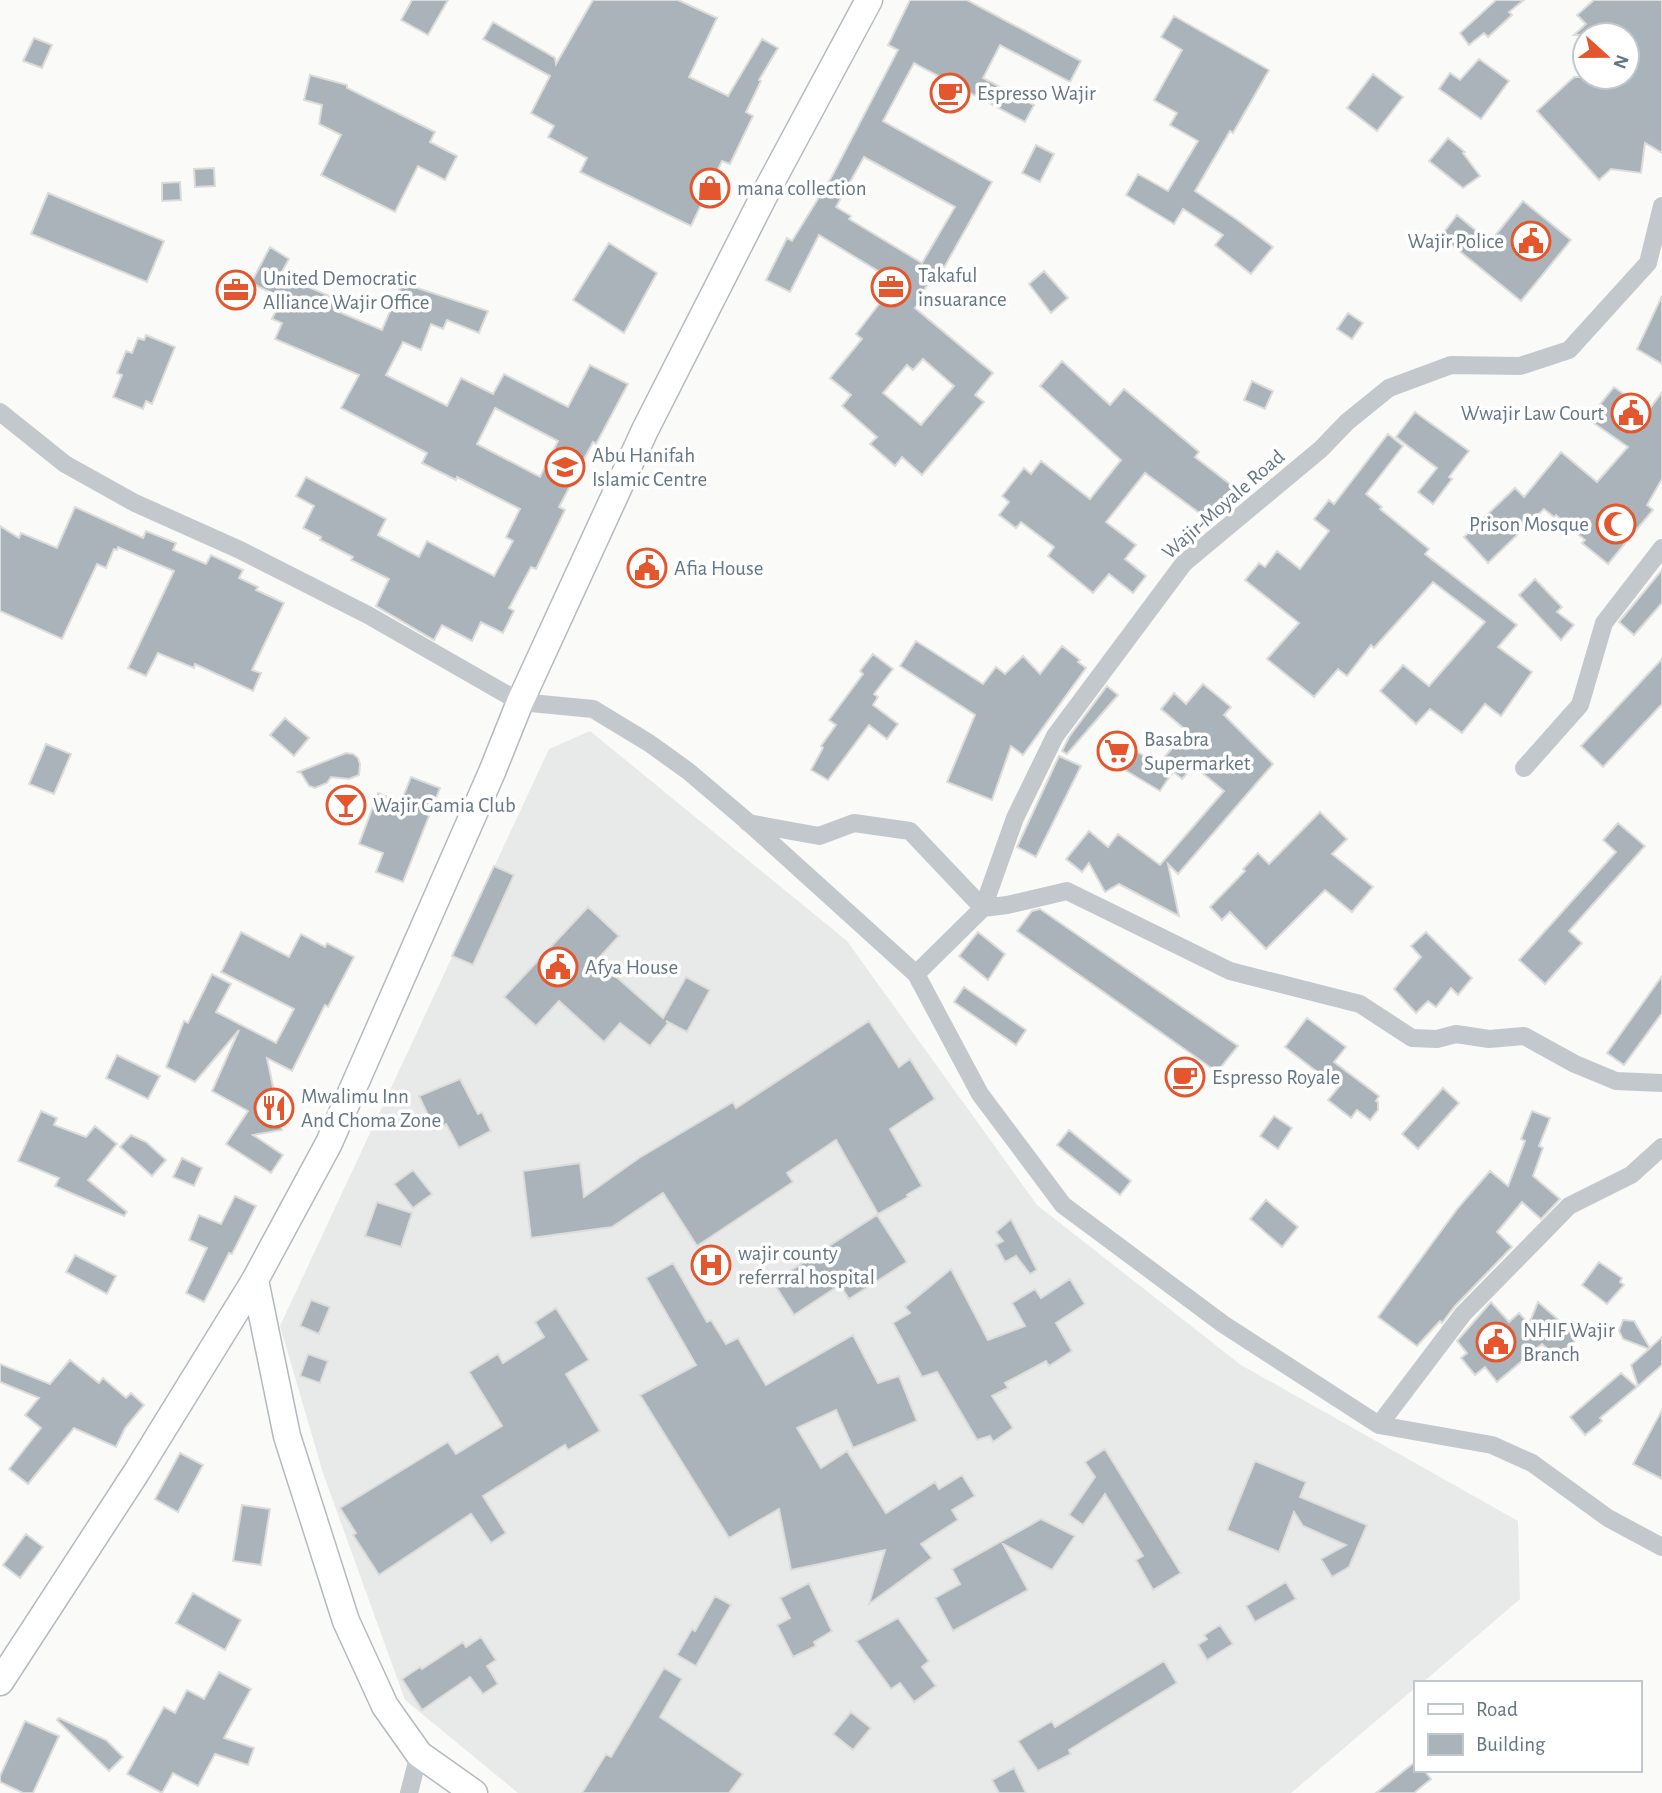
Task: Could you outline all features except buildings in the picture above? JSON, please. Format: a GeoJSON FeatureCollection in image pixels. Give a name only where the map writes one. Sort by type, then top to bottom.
{"type":"FeatureCollection","features":[{"type":"Feature","properties":{"kind":"street"},"geometry":{"type":"LineString","coordinates":[[0,1682],[136,1473],[255,1280],[329,1143],[492,772],[520,702],[645,430],[766,190],[869,0]]}},
{"type":"Feature","properties":{"kind":"street","name":"Wajir-Moyale Road"},"geometry":{"type":"LineString","coordinates":[[916,974],[983,908],[1015,818],[1055,736],[1184,563],[1321,449],[1389,388],[1451,365],[1520,366],[1569,350],[1655,267],[1662,206]]}},
{"type":"Feature","properties":{"kind":"street"},"geometry":{"type":"LineString","coordinates":[[0,412],[65,464],[135,503],[240,550],[368,615],[520,702],[593,709],[649,743],[688,771],[748,822],[916,974],[980,1094],[1063,1205],[1223,1324],[1379,1425],[1492,1445],[1532,1463],[1608,1518],[1662,1547]]}},
{"type":"Feature","properties":{"kind":"street"},"geometry":{"type":"LineString","coordinates":[[1524,768],[1580,705],[1604,623],[1662,548]]}},
{"type":"Feature","properties":{"kind":"street"},"geometry":{"type":"LineString","coordinates":[[748,822],[819,836],[854,823],[910,831],[983,908],[1067,891],[1230,971],[1360,1004],[1412,1038],[1437,1039],[1456,1034],[1489,1039],[1524,1036],[1616,1081],[1662,1083]]}},
{"type":"Feature","properties":{"kind":"street"},"geometry":{"type":"LineString","coordinates":[[1379,1425],[1463,1314],[1569,1206],[1631,1175],[1662,1147]]}},
{"type":"Feature","properties":{"kind":"street"},"geometry":{"type":"LineString","coordinates":[[255,1280],[287,1436],[346,1621],[385,1706],[419,1754],[474,1793]]}},
{"type":"Feature","properties":{"kind":"street"},"geometry":{"type":"LineString","coordinates":[[410,1793],[419,1754]]}},
{"type":"Feature","properties":{"kind":"shaded area","name":"wajir county referrral hospital"},"geometry":{"type":"Polygon","coordinates":[[[590,731],[847,941],[1037,1205],[1241,1365],[1518,1521],[1520,1599],[1424,1681],[1414,1681],[1414,1689],[1291,1793],[518,1793],[405,1700],[323,1473],[280,1326],[549,749],[590,731]]]}},
{"type":"Feature","properties":{"kind":"place","name":"Espresso Wajir"},"geometry":{"type":"Point","coordinates":[950,93]}},
{"type":"Feature","properties":{"kind":"place","name":"mana collection"},"geometry":{"type":"Point","coordinates":[710,188]}},
{"type":"Feature","properties":{"kind":"place","name":"Wajir Police"},"geometry":{"type":"Point","coordinates":[1531,241]}},
{"type":"Feature","properties":{"kind":"place","name":"Takaful insuarance"},"geometry":{"type":"Point","coordinates":[891,287]}},
{"type":"Feature","properties":{"kind":"place","name":"United Democratic Alliance Wajir Office"},"geometry":{"type":"Point","coordinates":[236,290]}},
{"type":"Feature","properties":{"kind":"place","name":"Wwajir Law Court"},"geometry":{"type":"Point","coordinates":[1631,413]}},
{"type":"Feature","properties":{"kind":"place","name":"Abu Hanifah Islamic Centre"},"geometry":{"type":"Point","coordinates":[565,467]}},
{"type":"Feature","properties":{"kind":"place","name":"Prison Mosque"},"geometry":{"type":"Point","coordinates":[1616,524]}},
{"type":"Feature","properties":{"kind":"place","name":"Afia House"},"geometry":{"type":"Point","coordinates":[647,568]}},
{"type":"Feature","properties":{"kind":"place","name":"Basabra Supermarket"},"geometry":{"type":"Point","coordinates":[1117,751]}},
{"type":"Feature","properties":{"kind":"place","name":"Wajir Gamia Club"},"geometry":{"type":"Point","coordinates":[346,805]}},
{"type":"Feature","properties":{"kind":"place","name":"Afya House"},"geometry":{"type":"Point","coordinates":[558,967]}},
{"type":"Feature","properties":{"kind":"place","name":"Espresso Royale"},"geometry":{"type":"Point","coordinates":[1185,1077]}},
{"type":"Feature","properties":{"kind":"place","name":"Mwalimu Inn And Choma Zone"},"geometry":{"type":"Point","coordinates":[274,1108]}},
{"type":"Feature","properties":{"kind":"place","name":"wajir county referrral hospital"},"geometry":{"type":"Point","coordinates":[711,1265]}},
{"type":"Feature","properties":{"kind":"place","name":"NHIF Wajir Branch"},"geometry":{"type":"Point","coordinates":[1496,1342]}}]}
